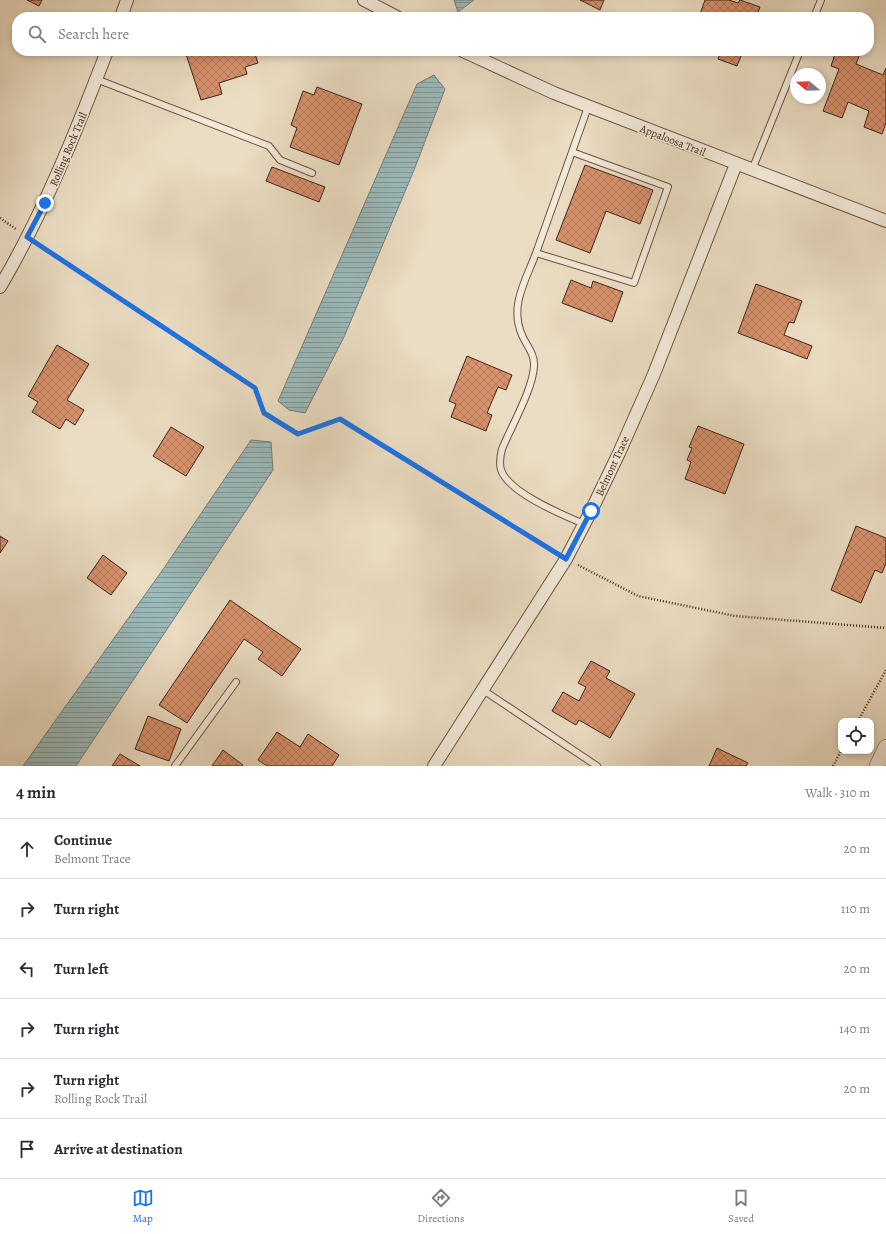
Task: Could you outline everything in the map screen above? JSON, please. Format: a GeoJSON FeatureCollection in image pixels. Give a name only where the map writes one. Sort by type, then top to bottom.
{"type":"FeatureCollection","features":[{"type":"Feature","properties":{"kind":"street"},"geometry":{"type":"LineString","coordinates":[[123,12],[127,0]]}},
{"type":"Feature","properties":{"kind":"street"},"geometry":{"type":"LineString","coordinates":[[364,0],[387,12]]}},
{"type":"Feature","properties":{"kind":"street","name":"Rolling Rock Trail"},"geometry":{"type":"LineString","coordinates":[[0,287],[27,237],[70,144],[105,56]]}},
{"type":"Feature","properties":{"kind":"street","name":"Appaloosa Trail"},"geometry":{"type":"LineString","coordinates":[[474,56],[540,87],[588,107],[886,221]]}},
{"type":"Feature","properties":{"kind":"street","name":"Belmont Trace"},"geometry":{"type":"LineString","coordinates":[[434,766],[566,559],[584,524],[619,453],[654,374],[736,164]]}},
{"type":"Feature","properties":{"kind":"street"},"geometry":{"type":"LineString","coordinates":[[877,766],[886,747]]}},
{"type":"Feature","properties":{"kind":"lane"},"geometry":{"type":"LineString","coordinates":[[816,12],[821,0]]}},
{"type":"Feature","properties":{"kind":"lane"},"geometry":{"type":"LineString","coordinates":[[752,170],[798,56]]}},
{"type":"Feature","properties":{"kind":"lane"},"geometry":{"type":"LineString","coordinates":[[96,79],[269,146],[280,160],[312,173]]}},
{"type":"Feature","properties":{"kind":"lane"},"geometry":{"type":"LineString","coordinates":[[584,524],[553,512],[514,486],[502,472],[499,461],[502,449],[531,381],[534,364],[531,351],[522,334],[516,317],[517,300],[536,253],[588,107]]}},
{"type":"Feature","properties":{"kind":"lane"},"geometry":{"type":"LineString","coordinates":[[536,253],[634,283],[668,187],[572,152]]}},
{"type":"Feature","properties":{"kind":"lane"},"geometry":{"type":"LineString","coordinates":[[174,766],[236,682]]}},
{"type":"Feature","properties":{"kind":"lane"},"geometry":{"type":"LineString","coordinates":[[483,690],[597,766]]}},
{"type":"Feature","properties":{"kind":"path"},"geometry":{"type":"LineString","coordinates":[[0,218],[255,388],[264,413],[298,434],[340,419],[566,559],[638,596],[735,616],[886,628]]}},
{"type":"Feature","properties":{"kind":"path"},"geometry":{"type":"LineString","coordinates":[[860,718],[886,670]]}},
{"type":"Feature","properties":{"kind":"path"},"geometry":{"type":"LineString","coordinates":[[833,766],[839,754]]}},
{"type":"Feature","properties":{"kind":"water"},"geometry":{"type":"Polygon","coordinates":[[[454,0],[474,0],[458,12],[454,0]]]}},
{"type":"Feature","properties":{"kind":"water"},"geometry":{"type":"Polygon","coordinates":[[[434,75],[445,89],[414,170],[344,337],[305,413],[289,410],[278,401],[417,84],[434,75]]]}},
{"type":"Feature","properties":{"kind":"water"},"geometry":{"type":"Polygon","coordinates":[[[251,440],[271,442],[273,470],[76,766],[23,766],[164,568],[251,440]]]}},
{"type":"Feature","properties":{"kind":"building"},"geometry":{"type":"Polygon","coordinates":[[[27,0],[42,0],[39,6],[27,0]]]}},
{"type":"Feature","properties":{"kind":"building"},"geometry":{"type":"Polygon","coordinates":[[[580,0],[604,0],[600,10],[580,0]]]}},
{"type":"Feature","properties":{"kind":"building"},"geometry":{"type":"Polygon","coordinates":[[[705,0],[729,0],[738,3],[740,0],[760,7],[758,12],[701,12],[705,0]]]}},
{"type":"Feature","properties":{"kind":"building"},"geometry":{"type":"Polygon","coordinates":[[[187,56],[256,56],[258,63],[245,67],[247,74],[219,83],[222,94],[201,100],[187,56]]]}},
{"type":"Feature","properties":{"kind":"building"},"geometry":{"type":"Polygon","coordinates":[[[719,56],[741,56],[737,66],[718,59],[719,56]]]}},
{"type":"Feature","properties":{"kind":"building"},"geometry":{"type":"Polygon","coordinates":[[[834,56],[859,56],[856,64],[883,75],[886,68],[886,123],[882,134],[864,127],[869,111],[848,102],[842,118],[823,111],[839,69],[831,66],[834,56]]]}},
{"type":"Feature","properties":{"kind":"building"},"geometry":{"type":"Polygon","coordinates":[[[317,87],[362,104],[339,165],[290,147],[297,128],[291,125],[303,91],[314,95],[317,87]]]}},
{"type":"Feature","properties":{"kind":"building"},"geometry":{"type":"Polygon","coordinates":[[[585,165],[653,190],[640,224],[606,211],[590,253],[556,240],[585,165]]]}},
{"type":"Feature","properties":{"kind":"building"},"geometry":{"type":"Polygon","coordinates":[[[272,167],[325,187],[319,202],[266,181],[272,167]]]}},
{"type":"Feature","properties":{"kind":"building"},"geometry":{"type":"Polygon","coordinates":[[[571,280],[591,288],[593,281],[623,292],[612,322],[562,303],[571,280]]]}},
{"type":"Feature","properties":{"kind":"building"},"geometry":{"type":"Polygon","coordinates":[[[756,284],[802,301],[794,323],[789,322],[784,335],[812,346],[807,359],[738,333],[756,284]]]}},
{"type":"Feature","properties":{"kind":"building"},"geometry":{"type":"Polygon","coordinates":[[[57,345],[89,364],[67,400],[84,410],[75,425],[66,419],[60,429],[32,412],[38,402],[28,396],[57,345]]]}},
{"type":"Feature","properties":{"kind":"building"},"geometry":{"type":"Polygon","coordinates":[[[467,356],[512,375],[506,390],[498,387],[487,413],[492,415],[486,431],[451,417],[456,404],[449,401],[467,356]]]}},
{"type":"Feature","properties":{"kind":"building"},"geometry":{"type":"Polygon","coordinates":[[[698,426],[744,444],[725,494],[685,479],[691,462],[687,460],[692,448],[689,447],[698,426]]]}},
{"type":"Feature","properties":{"kind":"building"},"geometry":{"type":"Polygon","coordinates":[[[171,427],[204,447],[186,476],[153,456],[171,427]]]}},
{"type":"Feature","properties":{"kind":"building"},"geometry":{"type":"Polygon","coordinates":[[[856,526],[886,538],[886,563],[882,573],[875,570],[861,603],[831,590],[856,526]]]}},
{"type":"Feature","properties":{"kind":"building"},"geometry":{"type":"Polygon","coordinates":[[[0,536],[8,541],[0,553],[0,536]]]}},
{"type":"Feature","properties":{"kind":"building"},"geometry":{"type":"Polygon","coordinates":[[[103,555],[127,573],[111,595],[87,578],[103,555]]]}},
{"type":"Feature","properties":{"kind":"building"},"geometry":{"type":"Polygon","coordinates":[[[230,600],[301,649],[282,676],[258,659],[263,652],[244,639],[187,723],[159,705],[230,600]]]}},
{"type":"Feature","properties":{"kind":"building"},"geometry":{"type":"Polygon","coordinates":[[[591,661],[610,671],[606,678],[635,694],[610,738],[579,720],[576,725],[552,711],[563,692],[579,701],[586,687],[578,683],[591,661]]]}},
{"type":"Feature","properties":{"kind":"building"},"geometry":{"type":"Polygon","coordinates":[[[148,716],[181,729],[169,761],[135,749],[148,716]]]}},
{"type":"Feature","properties":{"kind":"building"},"geometry":{"type":"Polygon","coordinates":[[[277,732],[300,747],[308,734],[339,755],[332,766],[267,766],[258,760],[277,732]]]}},
{"type":"Feature","properties":{"kind":"building"},"geometry":{"type":"Polygon","coordinates":[[[717,748],[748,763],[746,766],[709,766],[717,748]]]}},
{"type":"Feature","properties":{"kind":"building"},"geometry":{"type":"Polygon","coordinates":[[[223,750],[243,765],[212,766],[223,750]]]}},
{"type":"Feature","properties":{"kind":"building"},"geometry":{"type":"Polygon","coordinates":[[[120,754],[140,766],[112,766],[120,754]]]}},
{"type":"Feature","properties":{"kind":"route"},"geometry":{"type":"LineString","coordinates":[[45,203],[27,237],[255,388],[264,413],[298,434],[340,419],[566,559],[591,511]]}}]}
